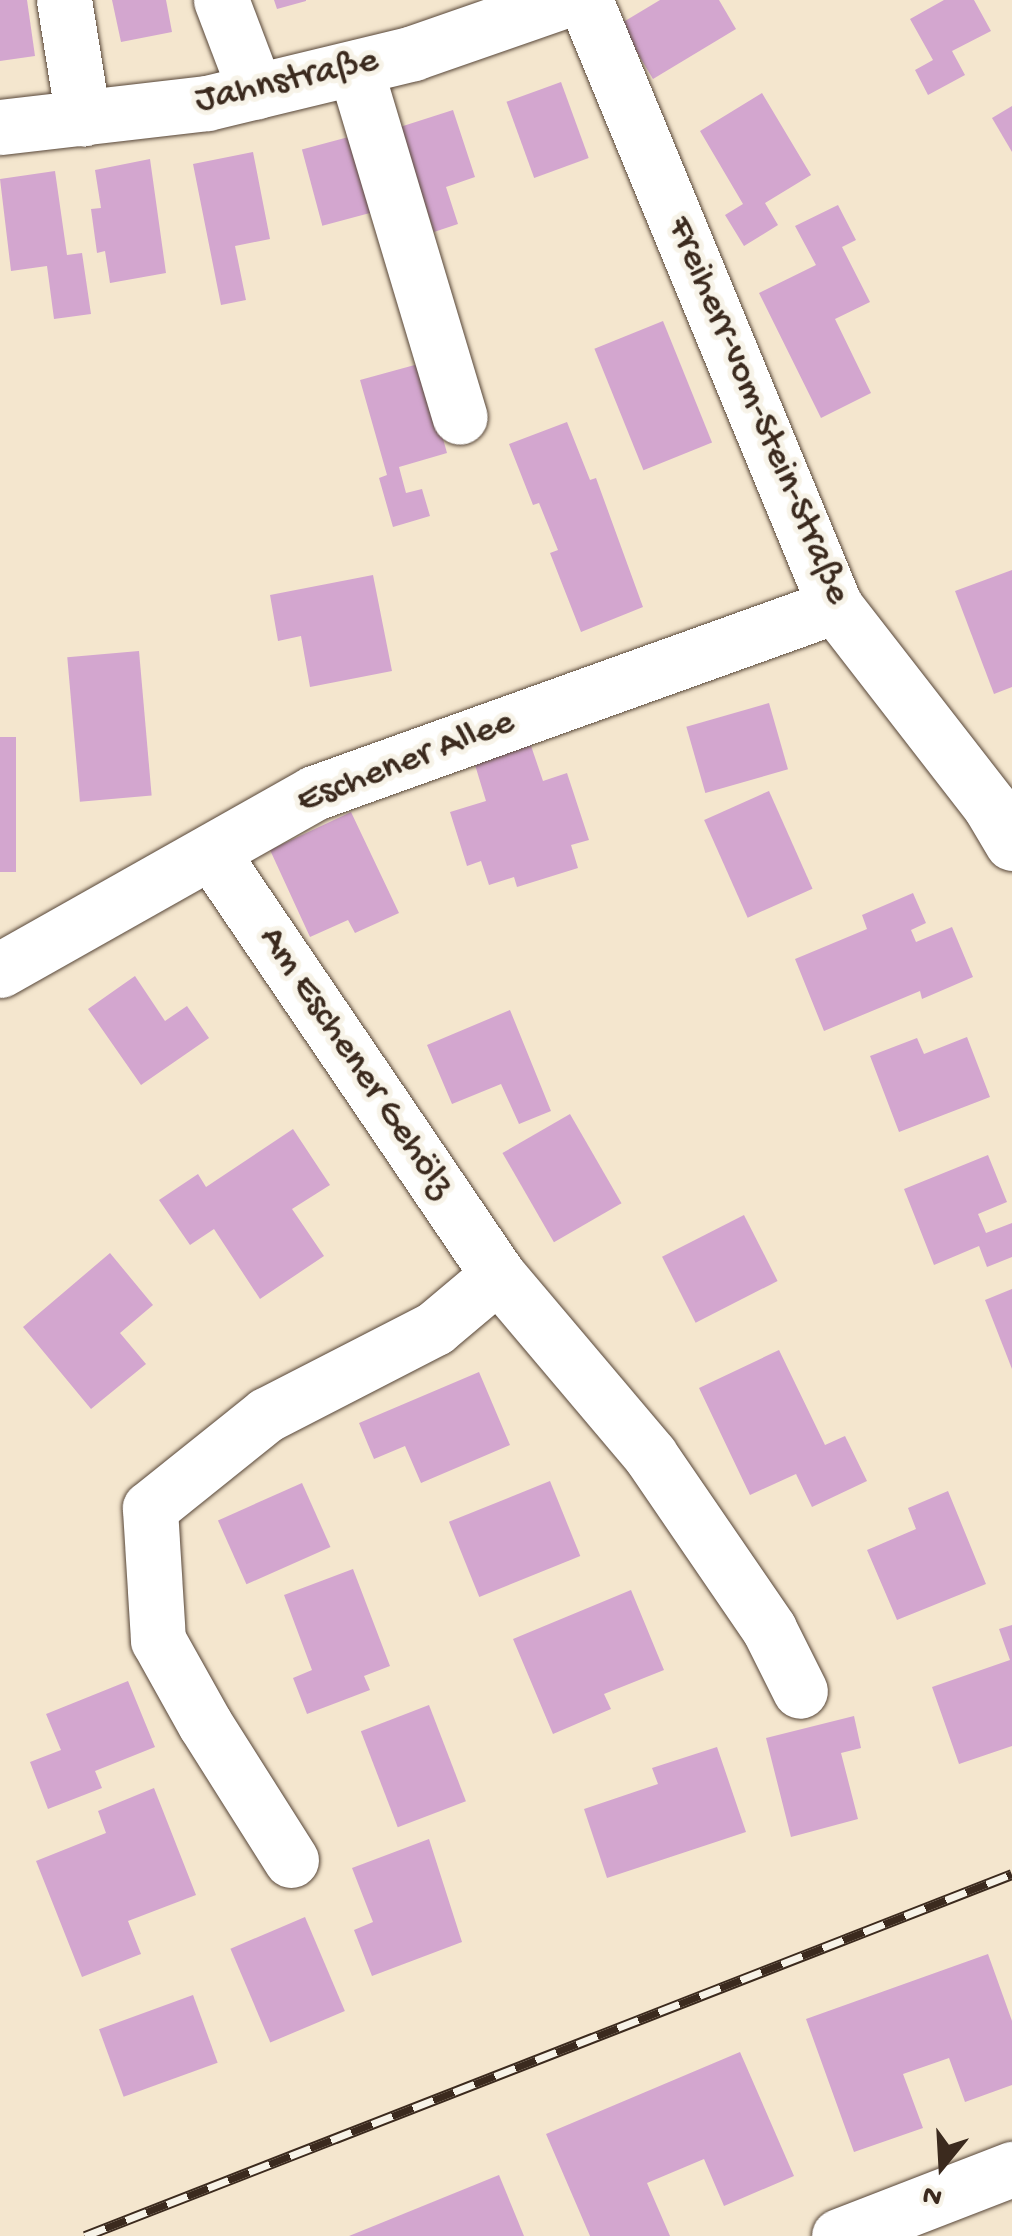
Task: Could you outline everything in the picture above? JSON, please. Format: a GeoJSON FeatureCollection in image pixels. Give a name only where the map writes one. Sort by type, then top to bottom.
{"type":"FeatureCollection","features":[{"type":"Feature","properties":{"kind":"street"},"geometry":{"type":"LineString","coordinates":[[64,0],[83,118]]}},
{"type":"Feature","properties":{"kind":"street"},"geometry":{"type":"LineString","coordinates":[[221,0],[256,92]]}},
{"type":"Feature","properties":{"kind":"street","name":"Jahnstraße"},"geometry":{"type":"LineString","coordinates":[[0,127],[207,103],[256,92],[412,54],[564,0]]}},
{"type":"Feature","properties":{"kind":"street","name":"Freiherr-vom-Stein-Straße"},"geometry":{"type":"LineString","coordinates":[[585,0],[835,606],[990,806],[1012,843]]}},
{"type":"Feature","properties":{"kind":"street"},"geometry":{"type":"LineString","coordinates":[[355,68],[460,417]]}},
{"type":"Feature","properties":{"kind":"street","name":"Eschener Allee"},"geometry":{"type":"LineString","coordinates":[[0,970],[314,793],[835,606]]}},
{"type":"Feature","properties":{"kind":"street","name":"Am Eschener Gehölz"},"geometry":{"type":"LineString","coordinates":[[211,852],[498,1275],[650,1455],[769,1630],[800,1691]]}},
{"type":"Feature","properties":{"kind":"street"},"geometry":{"type":"LineString","coordinates":[[291,1860],[158,1640],[150,1508],[266,1415],[435,1328],[498,1275]]}},
{"type":"Feature","properties":{"kind":"street"},"geometry":{"type":"LineString","coordinates":[[840,2236],[917,2221],[1012,2169]]}},
{"type":"Feature","properties":{"kind":"building"},"geometry":{"type":"Polygon","coordinates":[[[0,0],[27,0],[35,56],[0,61],[0,0]]]}},
{"type":"Feature","properties":{"kind":"building"},"geometry":{"type":"Polygon","coordinates":[[[112,0],[166,0],[172,32],[121,42],[112,0]]]}},
{"type":"Feature","properties":{"kind":"building"},"geometry":{"type":"Polygon","coordinates":[[[274,0],[306,0],[306,1],[277,9],[274,0]]]}},
{"type":"Feature","properties":{"kind":"building"},"geometry":{"type":"Polygon","coordinates":[[[660,0],[719,0],[736,29],[653,79],[620,24],[660,0]]]}},
{"type":"Feature","properties":{"kind":"building"},"geometry":{"type":"Polygon","coordinates":[[[944,0],[974,0],[991,31],[952,51],[965,75],[928,95],[915,70],[933,60],[910,19],[944,0]]]}},
{"type":"Feature","properties":{"kind":"building"},"geometry":{"type":"Polygon","coordinates":[[[561,82],[589,158],[534,178],[506,102],[561,82]]]}},
{"type":"Feature","properties":{"kind":"building"},"geometry":{"type":"Polygon","coordinates":[[[762,93],[811,175],[765,203],[778,225],[744,246],[725,215],[743,204],[700,131],[762,93]]]}},
{"type":"Feature","properties":{"kind":"building"},"geometry":{"type":"Polygon","coordinates":[[[1012,106],[1012,152],[992,118],[1012,106]]]}},
{"type":"Feature","properties":{"kind":"building"},"geometry":{"type":"Polygon","coordinates":[[[453,110],[475,177],[446,187],[458,224],[434,232],[400,127],[453,110]]]}},
{"type":"Feature","properties":{"kind":"building"},"geometry":{"type":"Polygon","coordinates":[[[356,135],[376,211],[322,226],[302,149],[356,135]]]}},
{"type":"Feature","properties":{"kind":"building"},"geometry":{"type":"Polygon","coordinates":[[[253,152],[270,239],[235,246],[246,300],[221,305],[193,164],[253,152]]]}},
{"type":"Feature","properties":{"kind":"building"},"geometry":{"type":"Polygon","coordinates":[[[150,159],[166,273],[110,283],[105,251],[97,253],[91,209],[101,208],[95,170],[150,159]]]}},
{"type":"Feature","properties":{"kind":"building"},"geometry":{"type":"Polygon","coordinates":[[[55,171],[67,255],[82,253],[91,314],[54,319],[47,266],[11,271],[0,179],[55,171]]]}},
{"type":"Feature","properties":{"kind":"building"},"geometry":{"type":"Polygon","coordinates":[[[838,205],[856,240],[842,247],[870,302],[835,319],[871,393],[821,418],[759,293],[816,265],[795,226],[838,205]]]}},
{"type":"Feature","properties":{"kind":"building"},"geometry":{"type":"Polygon","coordinates":[[[663,321],[712,442],[643,470],[594,349],[663,321]]]}},
{"type":"Feature","properties":{"kind":"building"},"geometry":{"type":"Polygon","coordinates":[[[422,363],[447,453],[399,467],[406,493],[422,489],[430,516],[393,527],[379,478],[387,475],[360,380],[422,363]]]}},
{"type":"Feature","properties":{"kind":"building"},"geometry":{"type":"Polygon","coordinates":[[[567,422],[590,480],[596,478],[643,607],[581,632],[550,553],[558,550],[539,503],[533,505],[509,444],[567,422]]]}},
{"type":"Feature","properties":{"kind":"building"},"geometry":{"type":"Polygon","coordinates":[[[1012,570],[1012,687],[994,694],[955,591],[1012,570]]]}},
{"type":"Feature","properties":{"kind":"building"},"geometry":{"type":"Polygon","coordinates":[[[373,575],[392,671],[310,687],[301,636],[278,641],[270,595],[373,575]]]}},
{"type":"Feature","properties":{"kind":"building"},"geometry":{"type":"Polygon","coordinates":[[[139,651],[152,795],[80,802],[67,657],[139,651]]]}},
{"type":"Feature","properties":{"kind":"building"},"geometry":{"type":"Polygon","coordinates":[[[769,703],[788,769],[705,793],[686,727],[769,703]]]}},
{"type":"Feature","properties":{"kind":"building"},"geometry":{"type":"Polygon","coordinates":[[[0,737],[16,737],[16,872],[0,872],[0,737]]]}},
{"type":"Feature","properties":{"kind":"building"},"geometry":{"type":"Polygon","coordinates":[[[528,737],[543,781],[567,773],[589,840],[571,845],[578,868],[517,887],[514,877],[489,885],[481,861],[467,866],[450,812],[486,801],[472,755],[528,737]]]}},
{"type":"Feature","properties":{"kind":"building"},"geometry":{"type":"Polygon","coordinates":[[[769,791],[813,889],[748,918],[704,820],[769,791]]]}},
{"type":"Feature","properties":{"kind":"building"},"geometry":{"type":"Polygon","coordinates":[[[351,812],[399,913],[355,933],[348,920],[310,937],[270,850],[351,812]]]}},
{"type":"Feature","properties":{"kind":"building"},"geometry":{"type":"Polygon","coordinates":[[[913,893],[926,923],[911,930],[916,942],[952,927],[973,977],[922,999],[920,991],[824,1031],[795,959],[867,929],[862,915],[913,893]]]}},
{"type":"Feature","properties":{"kind":"building"},"geometry":{"type":"Polygon","coordinates":[[[135,976],[165,1021],[187,1006],[209,1038],[141,1085],[88,1009],[135,976]]]}},
{"type":"Feature","properties":{"kind":"building"},"geometry":{"type":"Polygon","coordinates":[[[510,1010],[551,1111],[519,1124],[501,1084],[452,1104],[427,1045],[510,1010]]]}},
{"type":"Feature","properties":{"kind":"building"},"geometry":{"type":"Polygon","coordinates":[[[967,1037],[990,1097],[899,1132],[870,1056],[917,1038],[924,1054],[967,1037]]]}},
{"type":"Feature","properties":{"kind":"building"},"geometry":{"type":"Polygon","coordinates":[[[570,1114],[622,1203],[554,1242],[502,1153],[570,1114]]]}},
{"type":"Feature","properties":{"kind":"building"},"geometry":{"type":"Polygon","coordinates":[[[293,1129],[330,1185],[292,1209],[324,1256],[260,1299],[214,1229],[190,1245],[159,1200],[198,1174],[206,1187],[293,1129]]]}},
{"type":"Feature","properties":{"kind":"building"},"geometry":{"type":"Polygon","coordinates":[[[988,1155],[1007,1202],[978,1214],[986,1233],[1012,1223],[1012,1257],[987,1267],[979,1246],[934,1265],[904,1189],[988,1155]]]}},
{"type":"Feature","properties":{"kind":"building"},"geometry":{"type":"Polygon","coordinates":[[[744,1215],[778,1281],[696,1323],[662,1257],[744,1215]]]}},
{"type":"Feature","properties":{"kind":"building"},"geometry":{"type":"Polygon","coordinates":[[[110,1253],[153,1305],[120,1333],[146,1364],[91,1409],[23,1327],[110,1253]]]}},
{"type":"Feature","properties":{"kind":"building"},"geometry":{"type":"Polygon","coordinates":[[[1012,1289],[1012,1369],[985,1300],[1012,1289]]]}},
{"type":"Feature","properties":{"kind":"building"},"geometry":{"type":"Polygon","coordinates":[[[779,1350],[825,1445],[845,1436],[867,1481],[812,1507],[796,1474],[750,1495],[699,1388],[779,1350]]]}},
{"type":"Feature","properties":{"kind":"building"},"geometry":{"type":"Polygon","coordinates":[[[479,1372],[510,1445],[421,1483],[405,1446],[374,1459],[359,1423],[479,1372]]]}},
{"type":"Feature","properties":{"kind":"building"},"geometry":{"type":"Polygon","coordinates":[[[550,1481],[580,1556],[479,1597],[449,1522],[550,1481]]]}},
{"type":"Feature","properties":{"kind":"building"},"geometry":{"type":"Polygon","coordinates":[[[302,1483],[330,1547],[246,1584],[218,1520],[302,1483]]]}},
{"type":"Feature","properties":{"kind":"building"},"geometry":{"type":"Polygon","coordinates":[[[948,1491],[986,1584],[897,1620],[867,1550],[916,1529],[908,1508],[948,1491]]]}},
{"type":"Feature","properties":{"kind":"building"},"geometry":{"type":"Polygon","coordinates":[[[353,1569],[390,1666],[364,1676],[370,1690],[307,1714],[293,1678],[312,1670],[284,1595],[353,1569]]]}},
{"type":"Feature","properties":{"kind":"building"},"geometry":{"type":"Polygon","coordinates":[[[631,1590],[664,1670],[604,1694],[611,1709],[553,1734],[513,1639],[631,1590]]]}},
{"type":"Feature","properties":{"kind":"building"},"geometry":{"type":"Polygon","coordinates":[[[1012,1625],[1012,1746],[959,1764],[932,1687],[1010,1660],[999,1629],[1012,1625]]]}},
{"type":"Feature","properties":{"kind":"building"},"geometry":{"type":"Polygon","coordinates":[[[128,1681],[155,1747],[95,1771],[102,1788],[48,1809],[30,1762],[61,1750],[46,1714],[128,1681]]]}},
{"type":"Feature","properties":{"kind":"building"},"geometry":{"type":"Polygon","coordinates":[[[429,1705],[466,1801],[398,1827],[361,1731],[429,1705]]]}},
{"type":"Feature","properties":{"kind":"building"},"geometry":{"type":"Polygon","coordinates":[[[854,1716],[861,1748],[841,1753],[858,1819],[791,1837],[766,1738],[854,1716]]]}},
{"type":"Feature","properties":{"kind":"building"},"geometry":{"type":"Polygon","coordinates":[[[717,1747],[746,1832],[607,1878],[584,1809],[658,1784],[652,1768],[717,1747]]]}},
{"type":"Feature","properties":{"kind":"building"},"geometry":{"type":"Polygon","coordinates":[[[154,1788],[196,1895],[128,1921],[141,1954],[82,1977],[36,1861],[106,1833],[98,1811],[154,1788]]]}},
{"type":"Feature","properties":{"kind":"building"},"geometry":{"type":"Polygon","coordinates":[[[429,1839],[462,1942],[372,1976],[354,1930],[373,1922],[352,1868],[429,1839]]]}},
{"type":"Feature","properties":{"kind":"building"},"geometry":{"type":"Polygon","coordinates":[[[305,1917],[345,2011],[270,2043],[230,1949],[305,1917]]]}},
{"type":"Feature","properties":{"kind":"building"},"geometry":{"type":"Polygon","coordinates":[[[988,1954],[1012,2021],[1012,2085],[965,2102],[949,2058],[903,2074],[923,2128],[854,2152],[806,2019],[988,1954]]]}},
{"type":"Feature","properties":{"kind":"building"},"geometry":{"type":"Polygon","coordinates":[[[193,1995],[218,2063],[124,2097],[99,2029],[193,1995]]]}},
{"type":"Feature","properties":{"kind":"building"},"geometry":{"type":"Polygon","coordinates":[[[740,2052],[794,2176],[724,2206],[704,2159],[647,2183],[670,2236],[590,2236],[546,2134],[740,2052]]]}},
{"type":"Feature","properties":{"kind":"building"},"geometry":{"type":"Polygon","coordinates":[[[499,2175],[524,2236],[349,2236],[499,2175]]]}},
{"type":"Feature","properties":{"kind":"railway"},"geometry":{"type":"LineString","coordinates":[[85,2236],[1012,1874]]}}]}
